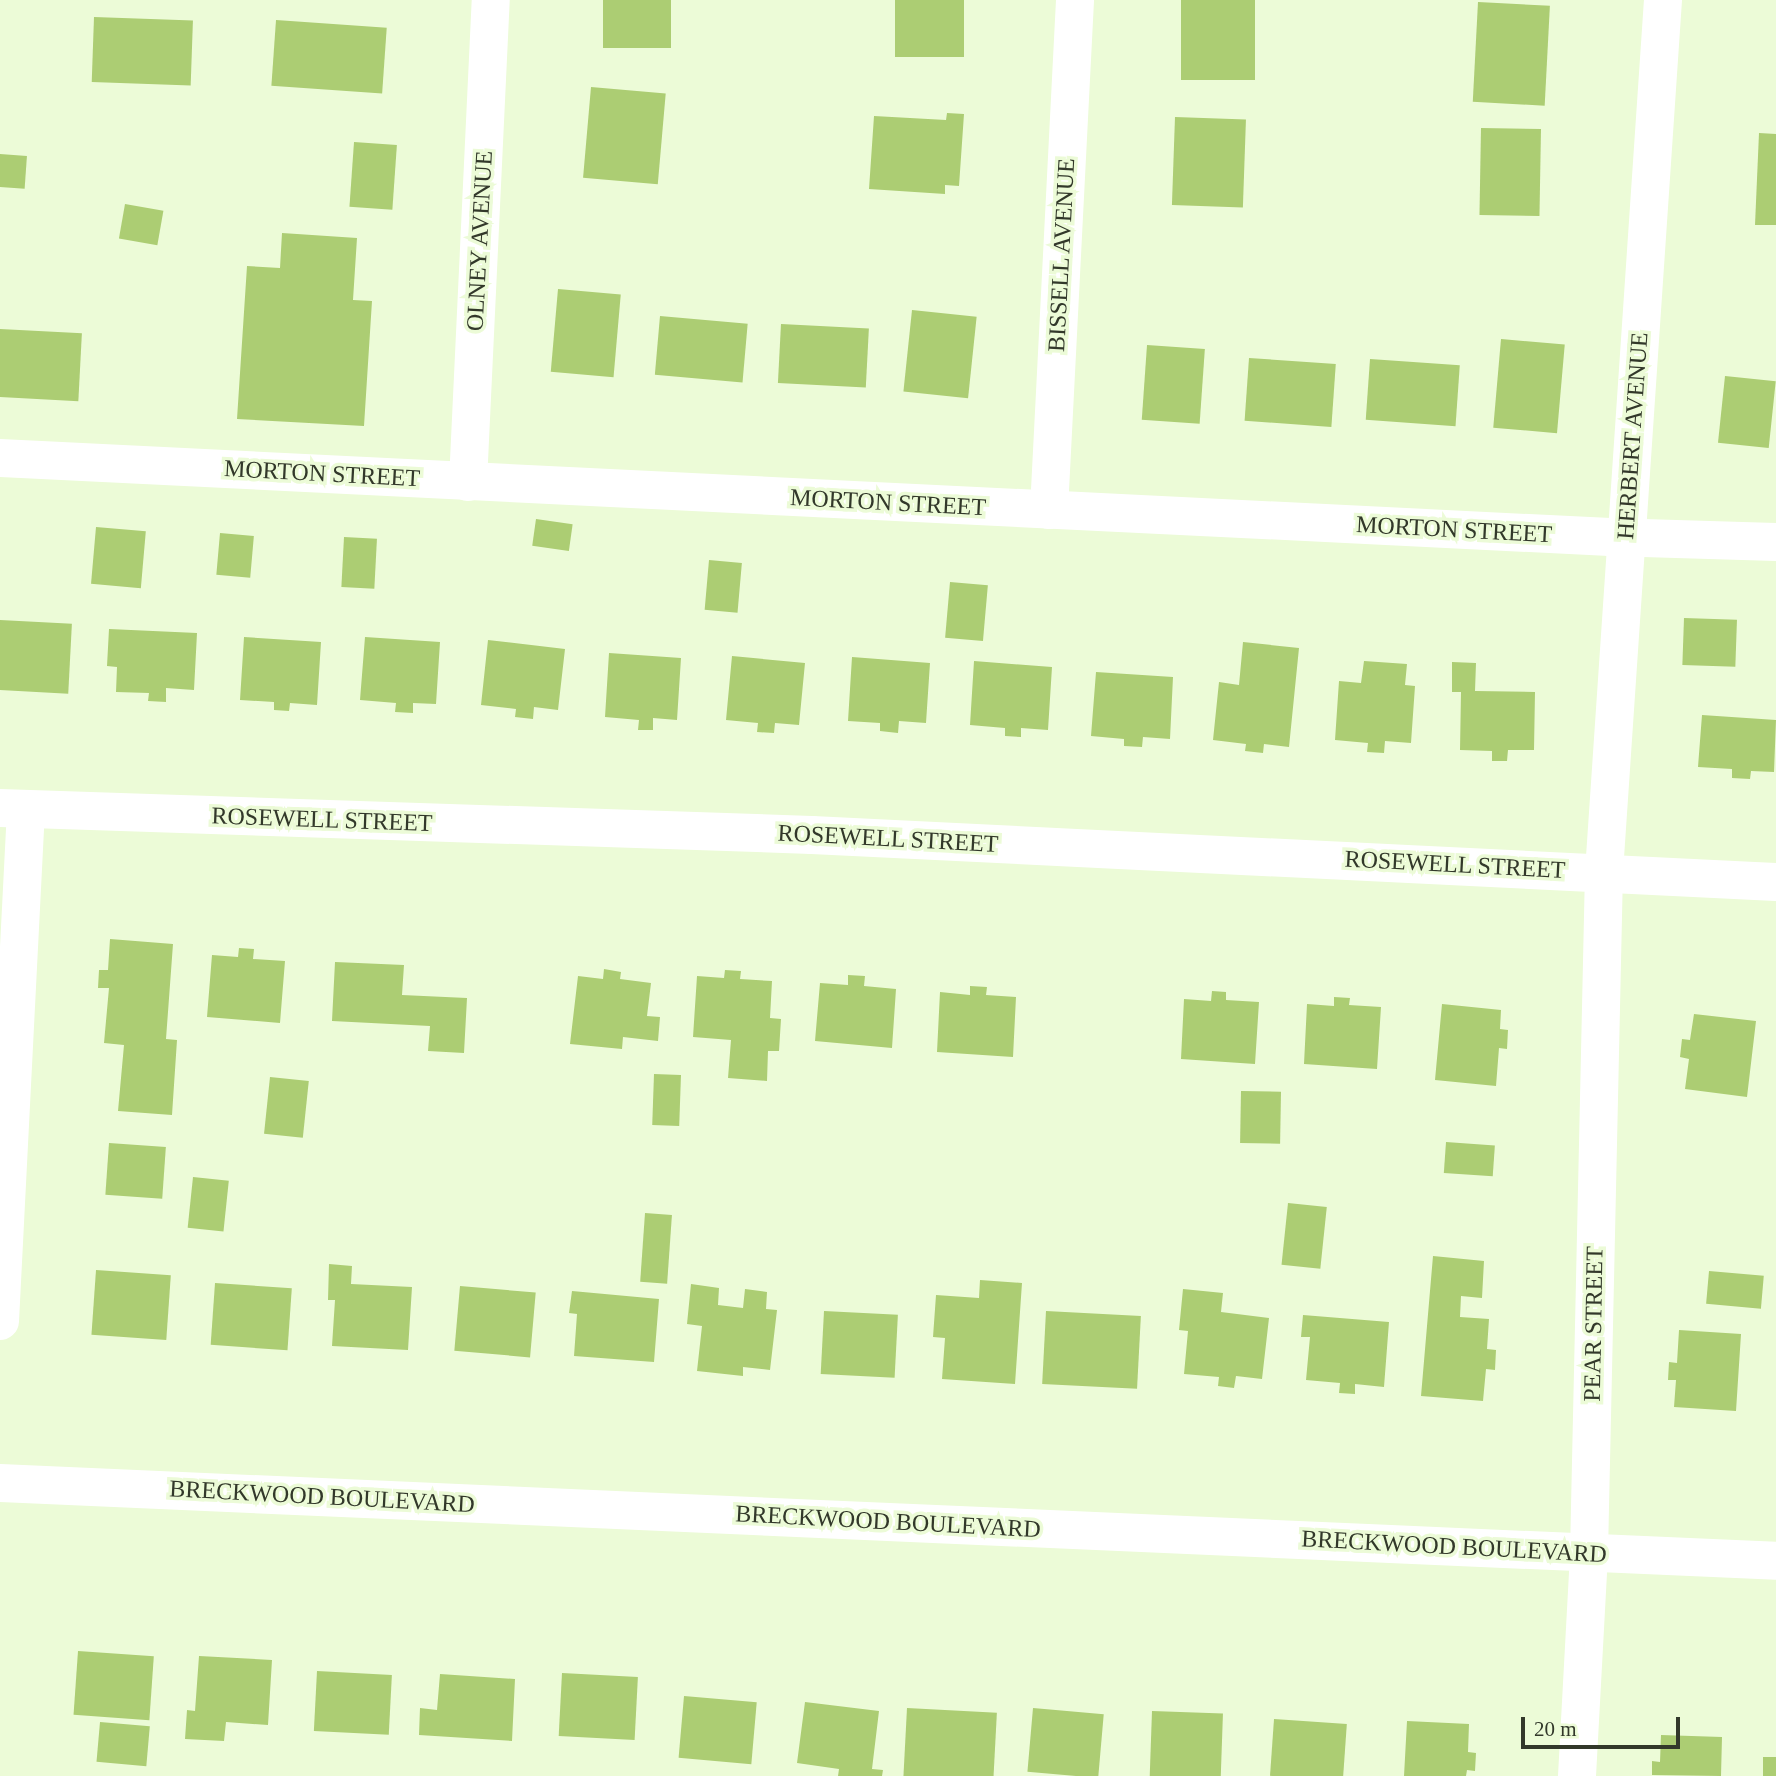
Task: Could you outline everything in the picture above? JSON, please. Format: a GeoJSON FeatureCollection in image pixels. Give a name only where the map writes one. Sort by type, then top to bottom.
{"type":"FeatureCollection","features":[{"type":"Feature","properties":{"kind":"street","name":"OLNEY AVENUE"},"geometry":{"type":"LineString","coordinates":[[468,482],[491,0]]}},
{"type":"Feature","properties":{"kind":"street","name":"BISSELL AVENUE"},"geometry":{"type":"LineString","coordinates":[[1049,510],[1075,0]]}},
{"type":"Feature","properties":{"kind":"street","name":"HERBERT AVENUE"},"geometry":{"type":"LineString","coordinates":[[1604,872],[1663,0]]}},
{"type":"Feature","properties":{"kind":"street","name":"MORTON STREET"},"geometry":{"type":"LineString","coordinates":[[0,458],[1626,538],[1776,542]]}},
{"type":"Feature","properties":{"kind":"street","name":"ROSEWELL STREET"},"geometry":{"type":"LineString","coordinates":[[13,809],[825,836],[1776,882]]}},
{"type":"Feature","properties":{"kind":"street"},"geometry":{"type":"LineString","coordinates":[[0,1321],[13,809]]}},
{"type":"Feature","properties":{"kind":"street","name":"PEAR STREET"},"geometry":{"type":"LineString","coordinates":[[1577,1776],[1589,1553],[1604,872]]}},
{"type":"Feature","properties":{"kind":"street","name":"BRECKWOOD BOULEVARD"},"geometry":{"type":"LineString","coordinates":[[0,1483],[1776,1561]]}},
{"type":"Feature","properties":{"kind":"building"},"geometry":{"type":"Polygon","coordinates":[[[603,0],[671,0],[671,48],[603,48],[603,0]]]}},
{"type":"Feature","properties":{"kind":"building"},"geometry":{"type":"Polygon","coordinates":[[[895,0],[964,0],[964,57],[895,57],[895,0]]]}},
{"type":"Feature","properties":{"kind":"building"},"geometry":{"type":"Polygon","coordinates":[[[1181,0],[1255,0],[1255,80],[1181,80],[1181,0]]]}},
{"type":"Feature","properties":{"kind":"building"},"geometry":{"type":"Polygon","coordinates":[[[1478,2],[1550,6],[1545,106],[1473,102],[1478,2]]]}},
{"type":"Feature","properties":{"kind":"building"},"geometry":{"type":"Polygon","coordinates":[[[94,17],[193,20],[191,85],[92,82],[94,17]]]}},
{"type":"Feature","properties":{"kind":"building"},"geometry":{"type":"Polygon","coordinates":[[[276,20],[387,28],[382,94],[271,86],[276,20]]]}},
{"type":"Feature","properties":{"kind":"building"},"geometry":{"type":"Polygon","coordinates":[[[591,87],[666,94],[658,184],[583,178],[591,87]]]}},
{"type":"Feature","properties":{"kind":"building"},"geometry":{"type":"Polygon","coordinates":[[[947,113],[964,114],[959,186],[945,185],[945,194],[869,189],[874,116],[946,120],[947,113]]]}},
{"type":"Feature","properties":{"kind":"building"},"geometry":{"type":"Polygon","coordinates":[[[1175,117],[1246,119],[1243,207],[1172,205],[1175,117]]]}},
{"type":"Feature","properties":{"kind":"building"},"geometry":{"type":"Polygon","coordinates":[[[1481,128],[1541,129],[1539,216],[1479,215],[1481,128]]]}},
{"type":"Feature","properties":{"kind":"building"},"geometry":{"type":"Polygon","coordinates":[[[1759,133],[1776,134],[1776,225],[1755,225],[1759,133]]]}},
{"type":"Feature","properties":{"kind":"building"},"geometry":{"type":"Polygon","coordinates":[[[354,142],[397,145],[392,210],[349,207],[354,142]]]}},
{"type":"Feature","properties":{"kind":"building"},"geometry":{"type":"Polygon","coordinates":[[[0,154],[27,156],[25,189],[0,187],[0,154]]]}},
{"type":"Feature","properties":{"kind":"building"},"geometry":{"type":"Polygon","coordinates":[[[125,204],[163,211],[157,245],[119,238],[125,204]]]}},
{"type":"Feature","properties":{"kind":"building"},"geometry":{"type":"Polygon","coordinates":[[[282,233],[357,238],[353,300],[372,301],[364,426],[237,419],[247,266],[280,268],[282,233]]]}},
{"type":"Feature","properties":{"kind":"building"},"geometry":{"type":"Polygon","coordinates":[[[558,289],[621,294],[614,377],[551,372],[558,289]]]}},
{"type":"Feature","properties":{"kind":"building"},"geometry":{"type":"Polygon","coordinates":[[[912,310],[977,317],[968,398],[903,392],[912,310]]]}},
{"type":"Feature","properties":{"kind":"building"},"geometry":{"type":"Polygon","coordinates":[[[660,316],[748,324],[743,382],[655,375],[660,316]]]}},
{"type":"Feature","properties":{"kind":"building"},"geometry":{"type":"Polygon","coordinates":[[[781,324],[869,329],[866,388],[778,383],[781,324]]]}},
{"type":"Feature","properties":{"kind":"building"},"geometry":{"type":"Polygon","coordinates":[[[0,329],[82,333],[78,401],[0,397],[0,329]]]}},
{"type":"Feature","properties":{"kind":"building"},"geometry":{"type":"Polygon","coordinates":[[[1501,339],[1565,345],[1557,433],[1493,428],[1501,339]]]}},
{"type":"Feature","properties":{"kind":"building"},"geometry":{"type":"Polygon","coordinates":[[[1147,345],[1205,349],[1200,424],[1142,420],[1147,345]]]}},
{"type":"Feature","properties":{"kind":"building"},"geometry":{"type":"Polygon","coordinates":[[[1249,358],[1336,364],[1331,427],[1245,421],[1249,358]]]}},
{"type":"Feature","properties":{"kind":"building"},"geometry":{"type":"Polygon","coordinates":[[[1370,359],[1460,365],[1456,426],[1366,420],[1370,359]]]}},
{"type":"Feature","properties":{"kind":"building"},"geometry":{"type":"Polygon","coordinates":[[[1725,376],[1776,381],[1769,448],[1718,443],[1725,376]]]}},
{"type":"Feature","properties":{"kind":"building"},"geometry":{"type":"Polygon","coordinates":[[[536,519],[573,524],[569,551],[532,546],[536,519]]]}},
{"type":"Feature","properties":{"kind":"building"},"geometry":{"type":"Polygon","coordinates":[[[96,527],[146,531],[141,588],[91,584],[96,527]]]}},
{"type":"Feature","properties":{"kind":"building"},"geometry":{"type":"Polygon","coordinates":[[[220,533],[254,536],[250,578],[216,575],[220,533]]]}},
{"type":"Feature","properties":{"kind":"building"},"geometry":{"type":"Polygon","coordinates":[[[344,537],[377,539],[374,589],[341,587],[344,537]]]}},
{"type":"Feature","properties":{"kind":"building"},"geometry":{"type":"Polygon","coordinates":[[[709,560],[742,563],[738,613],[705,610],[709,560]]]}},
{"type":"Feature","properties":{"kind":"building"},"geometry":{"type":"Polygon","coordinates":[[[950,582],[988,585],[983,641],[945,638],[950,582]]]}},
{"type":"Feature","properties":{"kind":"building"},"geometry":{"type":"Polygon","coordinates":[[[1684,618],[1737,620],[1735,667],[1682,665],[1684,618]]]}},
{"type":"Feature","properties":{"kind":"building"},"geometry":{"type":"Polygon","coordinates":[[[0,620],[72,624],[68,694],[0,690],[0,620]]]}},
{"type":"Feature","properties":{"kind":"building"},"geometry":{"type":"Polygon","coordinates":[[[109,629],[197,633],[194,690],[166,688],[166,702],[148,701],[149,693],[116,692],[117,667],[107,666],[109,629]]]}},
{"type":"Feature","properties":{"kind":"building"},"geometry":{"type":"Polygon","coordinates":[[[244,637],[321,642],[317,705],[290,703],[289,711],[274,710],[274,702],[240,700],[244,637]]]}},
{"type":"Feature","properties":{"kind":"building"},"geometry":{"type":"Polygon","coordinates":[[[365,637],[440,642],[436,704],[413,703],[413,713],[395,712],[396,703],[360,700],[365,637]]]}},
{"type":"Feature","properties":{"kind":"building"},"geometry":{"type":"Polygon","coordinates":[[[488,640],[565,649],[558,710],[534,707],[533,719],[515,717],[516,709],[481,705],[488,640]]]}},
{"type":"Feature","properties":{"kind":"building"},"geometry":{"type":"Polygon","coordinates":[[[1243,642],[1299,648],[1289,747],[1264,744],[1263,753],[1245,751],[1246,744],[1213,740],[1219,682],[1239,685],[1243,642]]]}},
{"type":"Feature","properties":{"kind":"building"},"geometry":{"type":"Polygon","coordinates":[[[609,653],[681,658],[677,720],[653,718],[653,730],[638,730],[639,720],[605,717],[609,653]]]}},
{"type":"Feature","properties":{"kind":"building"},"geometry":{"type":"Polygon","coordinates":[[[732,656],[805,663],[799,725],[775,723],[774,733],[757,732],[758,723],[726,720],[732,656]]]}},
{"type":"Feature","properties":{"kind":"building"},"geometry":{"type":"Polygon","coordinates":[[[852,657],[930,663],[926,723],[899,721],[898,733],[880,731],[880,723],[848,721],[852,657]]]}},
{"type":"Feature","properties":{"kind":"building"},"geometry":{"type":"Polygon","coordinates":[[[974,661],[1052,667],[1048,730],[1021,728],[1021,737],[1005,736],[1005,728],[970,725],[974,661]]]}},
{"type":"Feature","properties":{"kind":"building"},"geometry":{"type":"Polygon","coordinates":[[[1364,661],[1407,664],[1405,685],[1415,686],[1411,743],[1385,741],[1384,753],[1367,752],[1368,743],[1335,740],[1339,681],[1361,683],[1364,661]]]}},
{"type":"Feature","properties":{"kind":"building"},"geometry":{"type":"Polygon","coordinates":[[[1452,662],[1476,663],[1475,691],[1535,692],[1534,750],[1508,750],[1507,761],[1492,761],[1492,751],[1460,750],[1461,692],[1452,692],[1452,662]]]}},
{"type":"Feature","properties":{"kind":"building"},"geometry":{"type":"Polygon","coordinates":[[[1096,672],[1173,677],[1170,739],[1143,737],[1142,747],[1124,746],[1124,739],[1091,736],[1096,672]]]}},
{"type":"Feature","properties":{"kind":"building"},"geometry":{"type":"Polygon","coordinates":[[[1702,715],[1776,720],[1774,772],[1751,771],[1750,779],[1732,778],[1732,769],[1698,767],[1702,715]]]}},
{"type":"Feature","properties":{"kind":"building"},"geometry":{"type":"Polygon","coordinates":[[[110,939],[173,944],[166,1039],[177,1040],[172,1115],[118,1111],[124,1045],[104,1043],[109,988],[98,988],[99,970],[108,970],[110,939]]]}},
{"type":"Feature","properties":{"kind":"building"},"geometry":{"type":"Polygon","coordinates":[[[239,948],[254,949],[253,959],[285,961],[280,1023],[207,1017],[212,955],[238,957],[239,948]]]}},
{"type":"Feature","properties":{"kind":"building"},"geometry":{"type":"Polygon","coordinates":[[[335,962],[404,965],[402,995],[467,998],[464,1053],[428,1051],[430,1026],[332,1021],[335,962]]]}},
{"type":"Feature","properties":{"kind":"building"},"geometry":{"type":"Polygon","coordinates":[[[604,969],[621,972],[620,979],[651,983],[647,1016],[660,1017],[658,1041],[623,1037],[622,1049],[570,1044],[578,976],[603,979],[604,969]]]}},
{"type":"Feature","properties":{"kind":"building"},"geometry":{"type":"Polygon","coordinates":[[[725,970],[741,971],[740,979],[772,981],[770,1018],[781,1019],[779,1051],[768,1051],[767,1081],[728,1078],[731,1040],[693,1037],[697,976],[724,978],[725,970]]]}},
{"type":"Feature","properties":{"kind":"building"},"geometry":{"type":"Polygon","coordinates":[[[848,975],[865,976],[864,986],[896,989],[892,1048],[815,1041],[820,983],[848,985],[848,975]]]}},
{"type":"Feature","properties":{"kind":"building"},"geometry":{"type":"Polygon","coordinates":[[[970,986],[987,987],[986,995],[1016,997],[1013,1057],[937,1052],[940,992],[970,995],[970,986]]]}},
{"type":"Feature","properties":{"kind":"building"},"geometry":{"type":"Polygon","coordinates":[[[1212,991],[1226,992],[1226,1000],[1259,1002],[1255,1064],[1181,1059],[1184,999],[1211,1001],[1212,991]]]}},
{"type":"Feature","properties":{"kind":"building"},"geometry":{"type":"Polygon","coordinates":[[[1334,997],[1350,998],[1349,1005],[1381,1007],[1377,1069],[1304,1064],[1307,1004],[1334,1006],[1334,997]]]}},
{"type":"Feature","properties":{"kind":"building"},"geometry":{"type":"Polygon","coordinates":[[[1442,1004],[1501,1010],[1500,1029],[1508,1030],[1507,1049],[1499,1048],[1496,1086],[1435,1080],[1442,1004]]]}},
{"type":"Feature","properties":{"kind":"building"},"geometry":{"type":"Polygon","coordinates":[[[1694,1014],[1756,1021],[1747,1097],[1685,1089],[1689,1059],[1680,1057],[1682,1039],[1690,1040],[1694,1014]]]}},
{"type":"Feature","properties":{"kind":"building"},"geometry":{"type":"Polygon","coordinates":[[[654,1074],[681,1075],[679,1126],[652,1125],[654,1074]]]}},
{"type":"Feature","properties":{"kind":"building"},"geometry":{"type":"Polygon","coordinates":[[[270,1077],[309,1081],[303,1138],[264,1134],[270,1077]]]}},
{"type":"Feature","properties":{"kind":"building"},"geometry":{"type":"Polygon","coordinates":[[[1241,1091],[1281,1092],[1280,1144],[1240,1143],[1241,1091]]]}},
{"type":"Feature","properties":{"kind":"building"},"geometry":{"type":"Polygon","coordinates":[[[1446,1142],[1495,1145],[1493,1176],[1444,1173],[1446,1142]]]}},
{"type":"Feature","properties":{"kind":"building"},"geometry":{"type":"Polygon","coordinates":[[[109,1143],[166,1147],[162,1199],[105,1195],[109,1143]]]}},
{"type":"Feature","properties":{"kind":"building"},"geometry":{"type":"Polygon","coordinates":[[[193,1177],[229,1181],[223,1231],[188,1228],[193,1177]]]}},
{"type":"Feature","properties":{"kind":"building"},"geometry":{"type":"Polygon","coordinates":[[[1288,1203],[1327,1207],[1320,1269],[1282,1265],[1288,1203]]]}},
{"type":"Feature","properties":{"kind":"building"},"geometry":{"type":"Polygon","coordinates":[[[645,1213],[672,1215],[667,1284],[640,1282],[645,1213]]]}},
{"type":"Feature","properties":{"kind":"building"},"geometry":{"type":"Polygon","coordinates":[[[1433,1256],[1484,1261],[1482,1298],[1461,1296],[1460,1317],[1489,1319],[1487,1349],[1496,1350],[1495,1370],[1486,1369],[1483,1401],[1421,1396],[1433,1256]]]}},
{"type":"Feature","properties":{"kind":"building"},"geometry":{"type":"Polygon","coordinates":[[[329,1264],[352,1266],[351,1284],[412,1287],[408,1350],[332,1346],[335,1300],[328,1300],[329,1264]]]}},
{"type":"Feature","properties":{"kind":"building"},"geometry":{"type":"Polygon","coordinates":[[[96,1270],[171,1275],[166,1340],[91,1335],[96,1270]]]}},
{"type":"Feature","properties":{"kind":"building"},"geometry":{"type":"Polygon","coordinates":[[[1709,1271],[1764,1276],[1761,1309],[1706,1304],[1709,1271]]]}},
{"type":"Feature","properties":{"kind":"building"},"geometry":{"type":"Polygon","coordinates":[[[980,1280],[1022,1283],[1015,1384],[942,1379],[945,1338],[933,1337],[936,1295],[979,1298],[980,1280]]]}},
{"type":"Feature","properties":{"kind":"building"},"geometry":{"type":"Polygon","coordinates":[[[215,1283],[292,1288],[287,1350],[211,1345],[215,1283]]]}},
{"type":"Feature","properties":{"kind":"building"},"geometry":{"type":"Polygon","coordinates":[[[691,1284],[719,1288],[718,1305],[743,1308],[745,1289],[767,1292],[766,1309],[777,1310],[770,1370],[743,1367],[743,1376],[697,1371],[702,1326],[687,1324],[691,1284]]]}},
{"type":"Feature","properties":{"kind":"building"},"geometry":{"type":"Polygon","coordinates":[[[460,1286],[536,1293],[530,1357],[454,1351],[460,1286]]]}},
{"type":"Feature","properties":{"kind":"building"},"geometry":{"type":"Polygon","coordinates":[[[1183,1289],[1223,1293],[1221,1312],[1269,1318],[1262,1379],[1236,1376],[1234,1388],[1218,1386],[1219,1377],[1184,1374],[1188,1331],[1179,1330],[1183,1289]]]}},
{"type":"Feature","properties":{"kind":"building"},"geometry":{"type":"Polygon","coordinates":[[[572,1291],[659,1299],[654,1362],[574,1356],[577,1314],[569,1313],[572,1291]]]}},
{"type":"Feature","properties":{"kind":"building"},"geometry":{"type":"Polygon","coordinates":[[[824,1311],[898,1315],[895,1378],[821,1374],[824,1311]]]}},
{"type":"Feature","properties":{"kind":"building"},"geometry":{"type":"Polygon","coordinates":[[[1046,1311],[1141,1316],[1137,1389],[1042,1384],[1046,1311]]]}},
{"type":"Feature","properties":{"kind":"building"},"geometry":{"type":"Polygon","coordinates":[[[1303,1315],[1389,1322],[1384,1387],[1355,1384],[1355,1394],[1339,1393],[1340,1383],[1306,1380],[1310,1337],[1301,1337],[1303,1315]]]}},
{"type":"Feature","properties":{"kind":"building"},"geometry":{"type":"Polygon","coordinates":[[[1679,1330],[1741,1334],[1736,1411],[1674,1407],[1676,1380],[1668,1380],[1669,1362],[1677,1363],[1679,1330]]]}},
{"type":"Feature","properties":{"kind":"building"},"geometry":{"type":"Polygon","coordinates":[[[78,1651],[154,1656],[149,1720],[74,1715],[78,1651]]]}},
{"type":"Feature","properties":{"kind":"building"},"geometry":{"type":"Polygon","coordinates":[[[199,1656],[272,1660],[268,1725],[226,1722],[224,1741],[185,1739],[187,1710],[195,1711],[199,1656]]]}},
{"type":"Feature","properties":{"kind":"building"},"geometry":{"type":"Polygon","coordinates":[[[317,1671],[392,1675],[389,1735],[314,1731],[317,1671]]]}},
{"type":"Feature","properties":{"kind":"building"},"geometry":{"type":"Polygon","coordinates":[[[562,1673],[638,1677],[635,1740],[559,1736],[562,1673]]]}},
{"type":"Feature","properties":{"kind":"building"},"geometry":{"type":"Polygon","coordinates":[[[440,1674],[515,1679],[512,1741],[419,1735],[420,1708],[437,1710],[440,1674]]]}},
{"type":"Feature","properties":{"kind":"building"},"geometry":{"type":"Polygon","coordinates":[[[684,1696],[757,1702],[751,1764],[679,1758],[684,1696]]]}},
{"type":"Feature","properties":{"kind":"building"},"geometry":{"type":"Polygon","coordinates":[[[805,1702],[879,1711],[872,1769],[883,1770],[882,1776],[838,1776],[839,1769],[797,1763],[805,1702]]]}},
{"type":"Feature","properties":{"kind":"building"},"geometry":{"type":"Polygon","coordinates":[[[907,1708],[997,1713],[994,1776],[903,1776],[907,1708]]]}},
{"type":"Feature","properties":{"kind":"building"},"geometry":{"type":"Polygon","coordinates":[[[1033,1708],[1104,1714],[1098,1776],[1027,1772],[1033,1708]]]}},
{"type":"Feature","properties":{"kind":"building"},"geometry":{"type":"Polygon","coordinates":[[[1152,1711],[1223,1713],[1221,1776],[1150,1776],[1152,1711]]]}},
{"type":"Feature","properties":{"kind":"building"},"geometry":{"type":"Polygon","coordinates":[[[1274,1719],[1347,1724],[1343,1776],[1270,1776],[1274,1719]]]}},
{"type":"Feature","properties":{"kind":"building"},"geometry":{"type":"Polygon","coordinates":[[[1407,1721],[1469,1724],[1468,1752],[1476,1753],[1475,1771],[1467,1770],[1466,1776],[1404,1776],[1407,1721]]]}},
{"type":"Feature","properties":{"kind":"building"},"geometry":{"type":"Polygon","coordinates":[[[100,1722],[150,1726],[146,1766],[97,1762],[100,1722]]]}},
{"type":"Feature","properties":{"kind":"building"},"geometry":{"type":"Polygon","coordinates":[[[1661,1735],[1722,1737],[1721,1776],[1652,1775],[1652,1761],[1660,1762],[1661,1735]]]}},
{"type":"Feature","properties":{"kind":"building"},"geometry":{"type":"Polygon","coordinates":[[[1763,1757],[1776,1757],[1776,1776],[1763,1776],[1763,1757]]]}}]}
